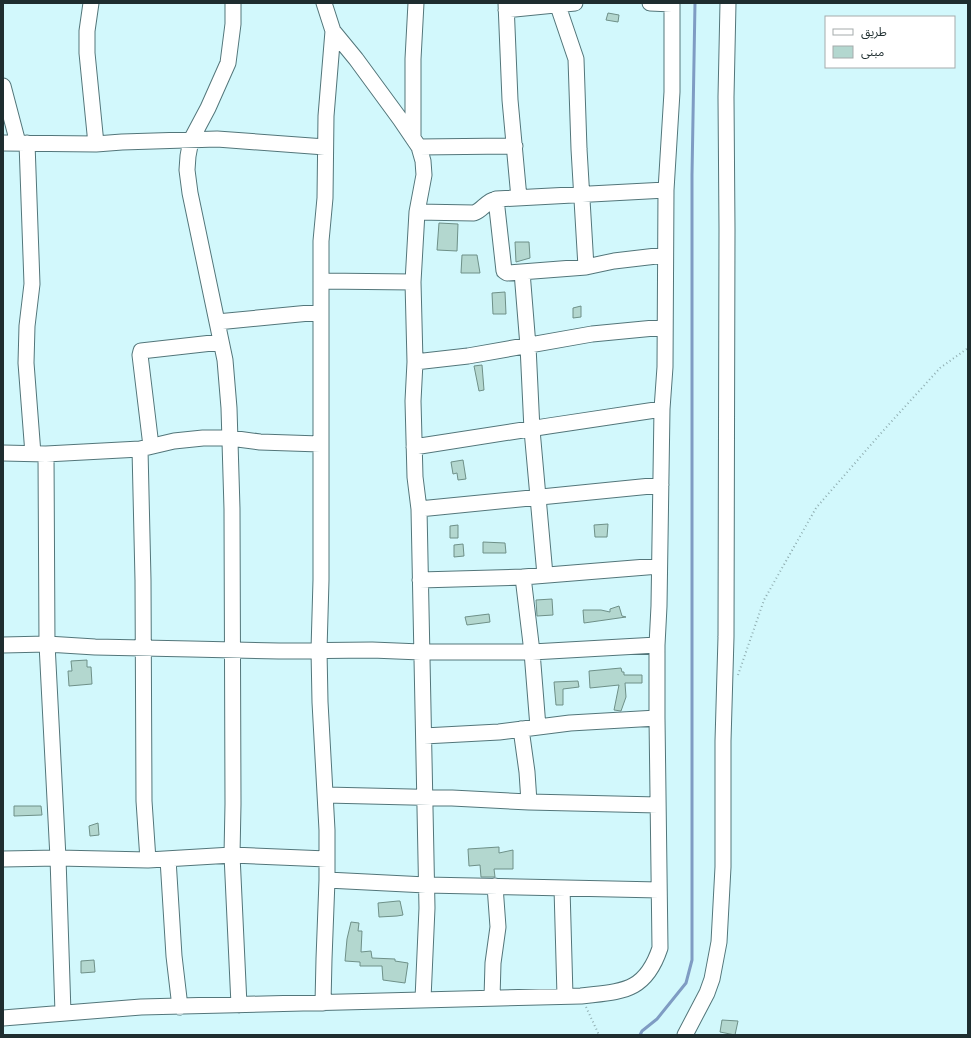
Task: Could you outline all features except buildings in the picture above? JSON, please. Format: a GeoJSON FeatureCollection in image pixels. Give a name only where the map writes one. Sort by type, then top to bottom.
{"type":"FeatureCollection","features":[{"type":"Feature","properties":{"kind":"street"},"geometry":{"type":"LineString","coordinates":[[90,3],[87,32],[87,53],[96,144]]}},
{"type":"Feature","properties":{"kind":"street"},"geometry":{"type":"LineString","coordinates":[[233,3],[233,24],[228,63],[208,108],[191,140],[187,170],[190,193],[228,382],[232,509],[232,855],[239,1005]]}},
{"type":"Feature","properties":{"kind":"street"},"geometry":{"type":"LineString","coordinates":[[324,3],[333,31],[356,59],[416,142],[423,161],[424,175],[417,212],[413,282],[415,362],[413,401],[414,447],[415,477],[419,509],[427,908],[423,999]]}},
{"type":"Feature","properties":{"kind":"street"},"geometry":{"type":"LineString","coordinates":[[416,3],[413,59],[416,142]]}},
{"type":"Feature","properties":{"kind":"street"},"geometry":{"type":"LineString","coordinates":[[519,198],[510,100],[506,7],[575,3]]}},
{"type":"Feature","properties":{"kind":"street"},"geometry":{"type":"LineString","coordinates":[[3,1018],[141,1008],[423,999],[581,996],[621,991],[635,986],[647,975],[655,962],[660,948],[657,645],[665,327],[666,190],[672,92],[672,4],[650,3]]}},
{"type":"Feature","properties":{"kind":"street"},"geometry":{"type":"LineString","coordinates":[[685,1035],[707,992],[712,978],[719,942],[723,867],[723,757],[726,637],[726,97],[728,3]]}},
{"type":"Feature","properties":{"kind":"street"},"geometry":{"type":"LineString","coordinates":[[558,4],[576,59],[581,194],[586,267]]}},
{"type":"Feature","properties":{"kind":"street"},"geometry":{"type":"LineString","coordinates":[[323,1003],[328,880],[326,795],[320,702],[319,650],[321,580],[320,312],[321,241],[325,198],[325,147],[333,31]]}},
{"type":"Feature","properties":{"kind":"street"},"geometry":{"type":"LineString","coordinates":[[3,86],[16,143],[31,222],[32,284],[27,326],[26,363],[39,454],[58,858],[63,1013]]}},
{"type":"Feature","properties":{"kind":"street"},"geometry":{"type":"LineString","coordinates":[[16,143],[96,144],[217,139],[325,147]]}},
{"type":"Feature","properties":{"kind":"street"},"geometry":{"type":"LineString","coordinates":[[416,142],[515,146]]}},
{"type":"Feature","properties":{"kind":"street"},"geometry":{"type":"LineString","coordinates":[[417,212],[474,213],[479,212],[488,202],[496,199],[666,190]]}},
{"type":"Feature","properties":{"kind":"street"},"geometry":{"type":"LineString","coordinates":[[496,199],[504,271],[507,274],[586,267],[614,261],[665,255]]}},
{"type":"Feature","properties":{"kind":"street"},"geometry":{"type":"LineString","coordinates":[[522,272],[528,346],[532,430],[545,575]]}},
{"type":"Feature","properties":{"kind":"street"},"geometry":{"type":"LineString","coordinates":[[321,281],[413,282]]}},
{"type":"Feature","properties":{"kind":"street"},"geometry":{"type":"LineString","coordinates":[[217,322],[320,312]]}},
{"type":"Feature","properties":{"kind":"street"},"geometry":{"type":"LineString","coordinates":[[415,362],[468,356],[592,334],[665,327]]}},
{"type":"Feature","properties":{"kind":"street"},"geometry":{"type":"LineString","coordinates":[[148,860],[144,801],[143,648],[145,448],[140,356],[141,351],[221,342]]}},
{"type":"Feature","properties":{"kind":"street"},"geometry":{"type":"LineString","coordinates":[[414,447],[662,409]]}},
{"type":"Feature","properties":{"kind":"street"},"geometry":{"type":"LineString","coordinates":[[3,453],[39,454],[145,448],[188,440],[230,438],[260,442],[320,444]]}},
{"type":"Feature","properties":{"kind":"street"},"geometry":{"type":"LineString","coordinates":[[419,509],[661,485]]}},
{"type":"Feature","properties":{"kind":"street"},"geometry":{"type":"LineString","coordinates":[[420,580],[523,577],[659,566]]}},
{"type":"Feature","properties":{"kind":"street"},"geometry":{"type":"LineString","coordinates":[[523,577],[532,652],[538,727]]}},
{"type":"Feature","properties":{"kind":"street"},"geometry":{"type":"LineString","coordinates":[[3,646],[47,644],[279,651],[532,652],[657,645]]}},
{"type":"Feature","properties":{"kind":"street"},"geometry":{"type":"LineString","coordinates":[[424,736],[439,736],[613,720],[657,718]]}},
{"type":"Feature","properties":{"kind":"street"},"geometry":{"type":"LineString","coordinates":[[521,729],[527,772],[529,802]]}},
{"type":"Feature","properties":{"kind":"street"},"geometry":{"type":"LineString","coordinates":[[326,795],[658,805]]}},
{"type":"Feature","properties":{"kind":"street"},"geometry":{"type":"LineString","coordinates":[[3,859],[58,858],[84,860],[148,860],[232,855],[327,860]]}},
{"type":"Feature","properties":{"kind":"street"},"geometry":{"type":"LineString","coordinates":[[168,859],[174,956],[180,1007]]}},
{"type":"Feature","properties":{"kind":"street"},"geometry":{"type":"LineString","coordinates":[[328,880],[659,890]]}},
{"type":"Feature","properties":{"kind":"street"},"geometry":{"type":"LineString","coordinates":[[492,998],[493,963],[498,927],[495,886]]}},
{"type":"Feature","properties":{"kind":"street"},"geometry":{"type":"LineString","coordinates":[[562,888],[565,996]]}},
{"type":"Feature","properties":{"kind":"path"},"geometry":{"type":"LineString","coordinates":[[737,679],[764,600],[816,508],[940,368],[968,348]]}},
{"type":"Feature","properties":{"kind":"path"},"geometry":{"type":"LineString","coordinates":[[581,996],[599,1035]]}},
{"type":"Feature","properties":{"kind":"waterway"},"geometry":{"type":"LineString","coordinates":[[640,1035],[642,1031],[657,1019],[686,983],[692,960],[692,175],[695,3]]}}]}
